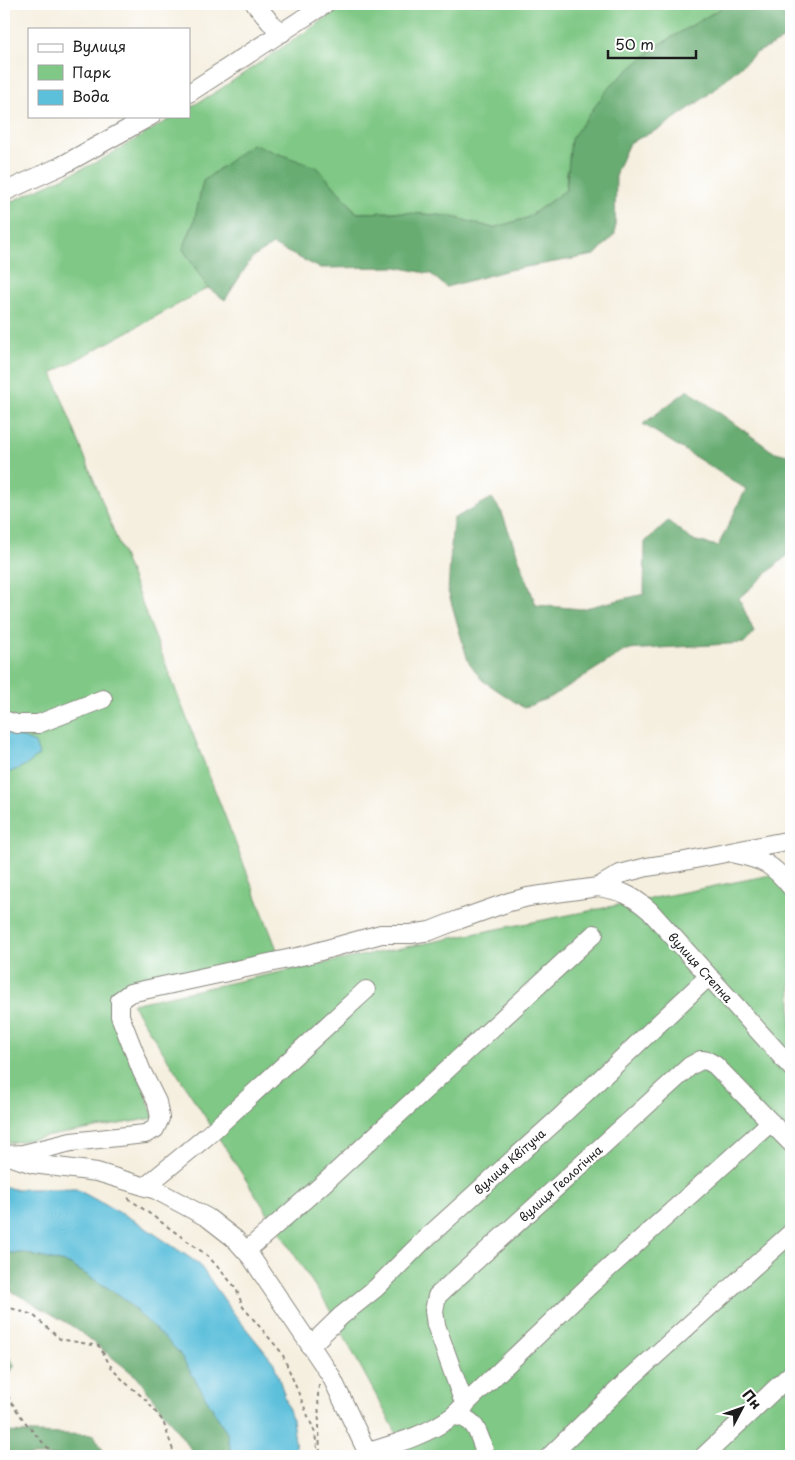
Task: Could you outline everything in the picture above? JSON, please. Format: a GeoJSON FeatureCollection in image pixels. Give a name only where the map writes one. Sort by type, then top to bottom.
{"type":"FeatureCollection","features":[{"type":"Feature","properties":{"kind":"street"},"geometry":{"type":"LineString","coordinates":[[255,4],[282,33]]}},
{"type":"Feature","properties":{"kind":"street"},"geometry":{"type":"LineString","coordinates":[[190,92],[325,4]]}},
{"type":"Feature","properties":{"kind":"street"},"geometry":{"type":"LineString","coordinates":[[4,192],[61,166],[147,118]]}},
{"type":"Feature","properties":{"kind":"street"},"geometry":{"type":"LineString","coordinates":[[4,720],[17,724],[38,724],[103,698]]}},
{"type":"Feature","properties":{"kind":"street"},"geometry":{"type":"LineString","coordinates":[[4,1155],[23,1154],[71,1142],[145,1134],[155,1129],[160,1118],[157,1102],[142,1072],[120,1016],[120,1000],[130,993],[306,955],[381,934],[412,934],[430,931],[509,902],[528,897],[598,887],[620,874],[648,867],[791,840]]}},
{"type":"Feature","properties":{"kind":"street"},"geometry":{"type":"LineString","coordinates":[[728,853],[758,859],[770,864],[791,887]]}},
{"type":"Feature","properties":{"kind":"street","name":"вулиця Степна"},"geometry":{"type":"LineString","coordinates":[[598,887],[621,890],[648,910],[791,1068]]}},
{"type":"Feature","properties":{"kind":"street"},"geometry":{"type":"LineString","coordinates":[[246,1251],[324,1182],[594,934]]}},
{"type":"Feature","properties":{"kind":"street","name":"вулиця Квітуча"},"geometry":{"type":"LineString","coordinates":[[310,1346],[341,1316],[376,1288],[423,1241],[559,1118],[708,977]]}},
{"type":"Feature","properties":{"kind":"street"},"geometry":{"type":"LineString","coordinates":[[145,1187],[208,1136],[366,990]]}},
{"type":"Feature","properties":{"kind":"street","name":"вулиця Геологічна"},"geometry":{"type":"LineString","coordinates":[[459,1411],[436,1325],[434,1311],[437,1296],[696,1062],[701,1060],[715,1065],[791,1143]]}},
{"type":"Feature","properties":{"kind":"street"},"geometry":{"type":"LineString","coordinates":[[4,1155],[33,1164],[97,1172],[156,1190],[208,1218],[235,1239],[246,1251],[332,1376],[368,1454],[421,1436],[439,1427],[459,1411],[590,1285],[770,1122]]}},
{"type":"Feature","properties":{"kind":"street"},"geometry":{"type":"LineString","coordinates":[[550,1456],[625,1383],[791,1233]]}},
{"type":"Feature","properties":{"kind":"street"},"geometry":{"type":"LineString","coordinates":[[704,1456],[791,1374]]}},
{"type":"Feature","properties":{"kind":"street"},"geometry":{"type":"LineString","coordinates":[[459,1411],[471,1422],[478,1432],[486,1456]]}},
{"type":"Feature","properties":{"kind":"path"},"geometry":{"type":"LineString","coordinates":[[123,1194],[208,1256],[236,1288],[244,1307],[282,1353],[315,1433],[319,1456]]}},
{"type":"Feature","properties":{"kind":"path"},"geometry":{"type":"LineString","coordinates":[[4,1306],[33,1315],[60,1339],[99,1346],[113,1370],[145,1399],[163,1421],[176,1456]]}},
{"type":"Feature","properties":{"kind":"path"},"geometry":{"type":"LineString","coordinates":[[319,1456],[318,1395],[322,1363]]}},
{"type":"Feature","properties":{"kind":"path"},"geometry":{"type":"LineString","coordinates":[[4,1388],[13,1406],[34,1434],[56,1456]]}},
{"type":"Feature","properties":{"kind":"green space"},"geometry":{"type":"Polygon","coordinates":[[[347,4],[728,4],[654,48],[567,171],[566,190],[527,218],[493,228],[449,216],[395,212],[357,213],[318,168],[194,222],[183,249],[208,288],[52,373],[278,952],[112,993],[154,1118],[9,1143],[4,1126],[4,205],[99,161],[172,118],[190,118],[190,107],[347,4]]]}},
{"type":"Feature","properties":{"kind":"green space"},"geometry":{"type":"Polygon","coordinates":[[[728,4],[791,4],[791,36],[756,53],[704,98],[661,128],[629,143],[616,172],[615,234],[595,255],[509,270],[446,287],[431,274],[396,267],[320,268],[273,245],[252,258],[225,300],[208,288],[183,249],[194,222],[203,181],[252,144],[318,168],[357,213],[395,212],[449,216],[493,228],[527,218],[566,190],[571,139],[610,86],[654,48],[728,4]]]}},
{"type":"Feature","properties":{"kind":"green space"},"geometry":{"type":"Polygon","coordinates":[[[688,390],[772,451],[791,456],[791,552],[739,598],[754,632],[745,643],[626,650],[551,697],[524,708],[482,680],[468,661],[448,591],[453,519],[492,498],[502,513],[536,605],[581,609],[644,594],[645,542],[668,521],[692,540],[718,546],[746,489],[643,424],[688,390]]]}},
{"type":"Feature","properties":{"kind":"green space"},"geometry":{"type":"Polygon","coordinates":[[[791,871],[791,1456],[409,1456],[327,1305],[132,1004],[290,970],[791,871]]]}},
{"type":"Feature","properties":{"kind":"green space"},"geometry":{"type":"Polygon","coordinates":[[[4,1253],[24,1253],[69,1264],[121,1296],[178,1350],[227,1433],[232,1456],[193,1456],[190,1448],[137,1377],[71,1325],[11,1291],[4,1294],[4,1253]]]}},
{"type":"Feature","properties":{"kind":"green space"},"geometry":{"type":"Polygon","coordinates":[[[4,1350],[15,1366],[4,1377],[4,1350]]]}},
{"type":"Feature","properties":{"kind":"green space"},"geometry":{"type":"Polygon","coordinates":[[[4,1432],[94,1435],[106,1456],[4,1456],[4,1432]]]}},
{"type":"Feature","properties":{"kind":"water"},"geometry":{"type":"Polygon","coordinates":[[[4,730],[35,743],[39,755],[28,764],[4,775],[4,730]]]}},
{"type":"Feature","properties":{"kind":"water"},"geometry":{"type":"Polygon","coordinates":[[[4,1186],[13,1189],[76,1189],[137,1222],[199,1264],[235,1315],[274,1363],[292,1419],[297,1456],[232,1456],[227,1433],[178,1351],[121,1296],[69,1264],[24,1253],[4,1253],[4,1186]]]}}]}
